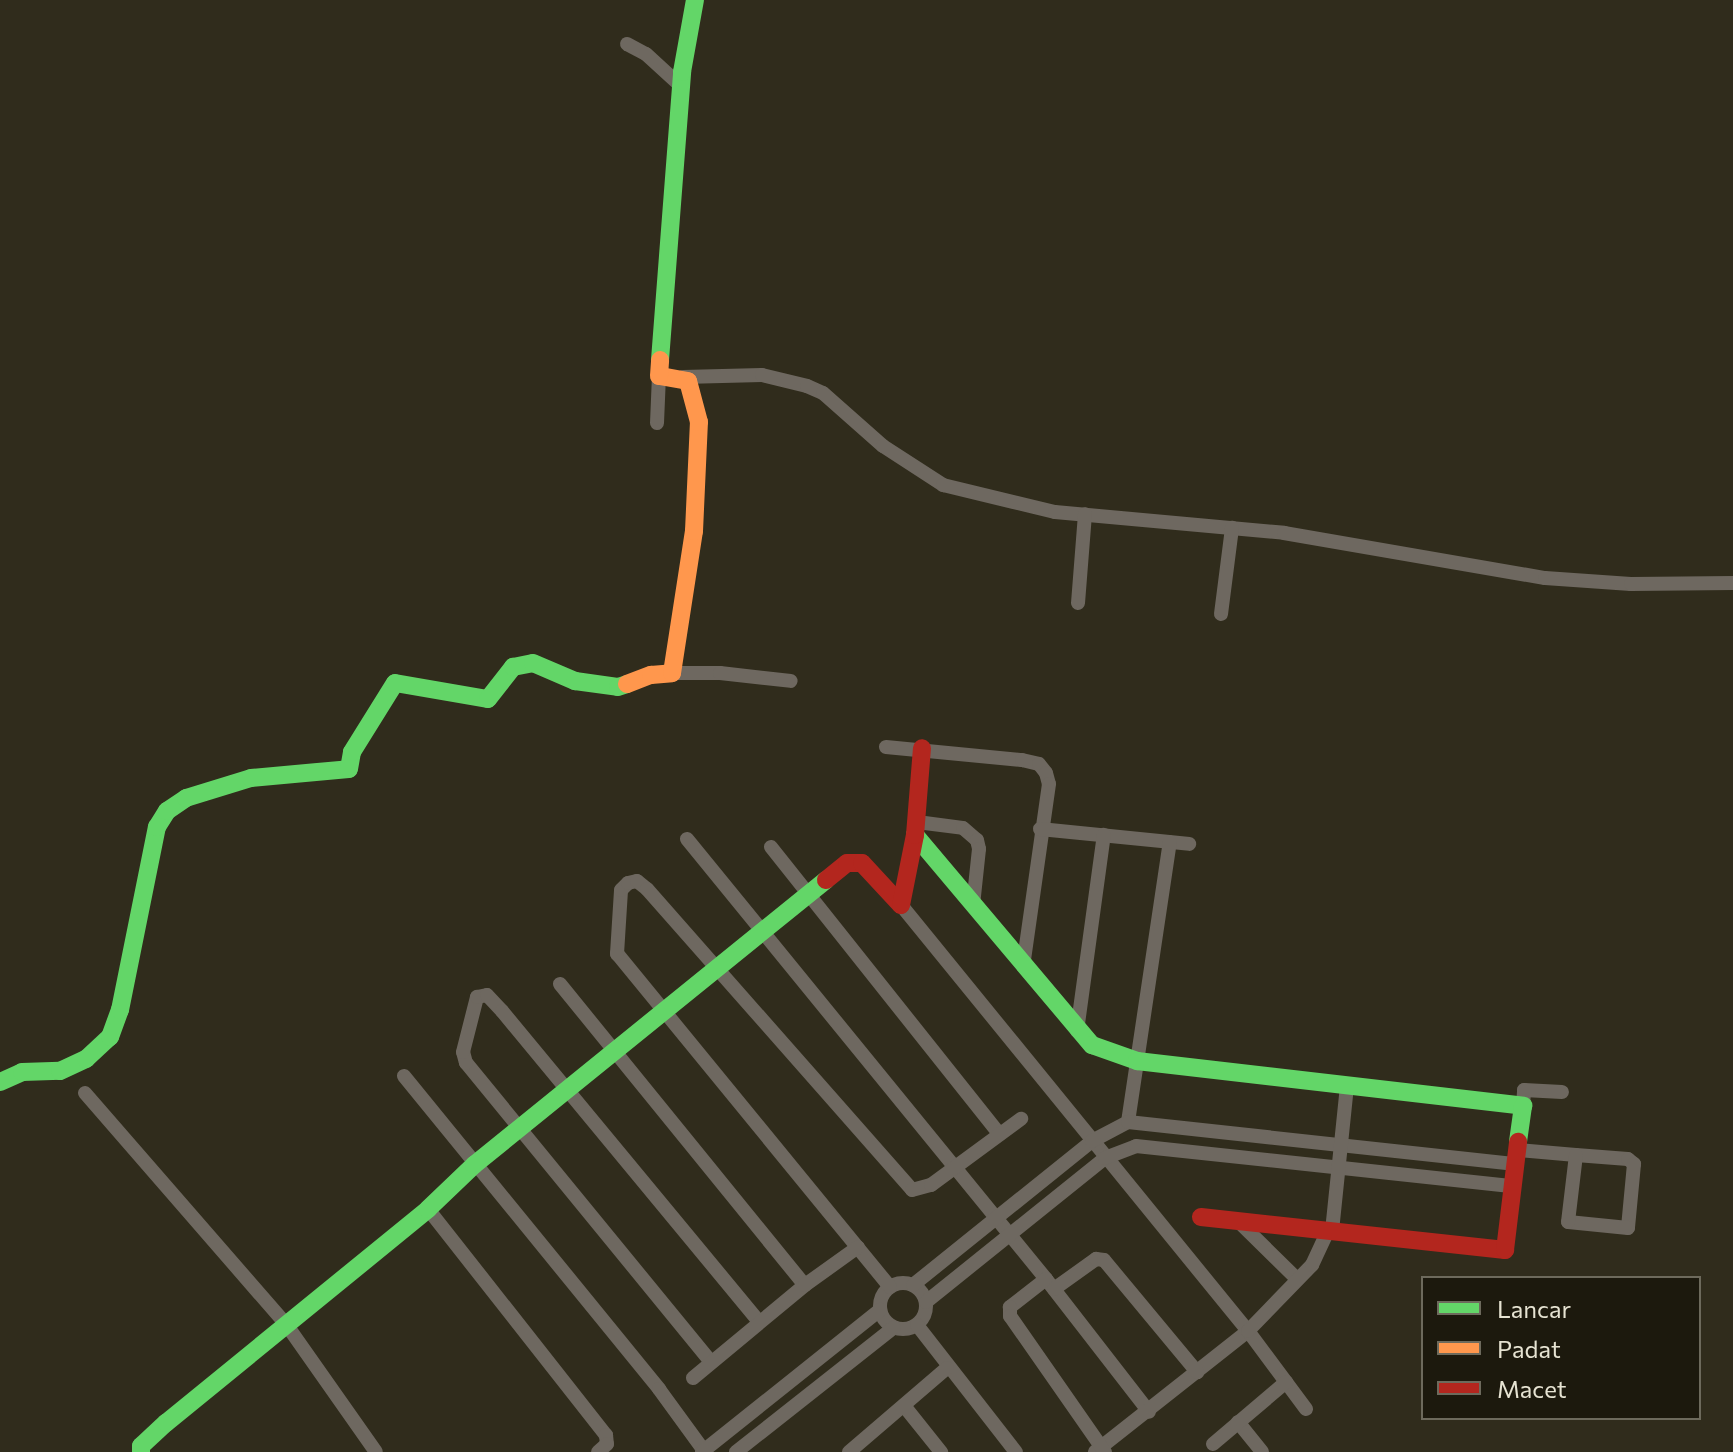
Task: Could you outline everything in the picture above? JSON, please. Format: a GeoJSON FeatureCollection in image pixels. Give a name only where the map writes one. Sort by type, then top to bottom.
{"type":"FeatureCollection","features":[{"type":"Feature","properties":{"kind":"street"},"geometry":{"type":"LineString","coordinates":[[657,423],[682,87],[695,0]]}},
{"type":"Feature","properties":{"kind":"street"},"geometry":{"type":"LineString","coordinates":[[627,44],[646,54],[682,87]]}},
{"type":"Feature","properties":{"kind":"street"},"geometry":{"type":"LineString","coordinates":[[659,376],[762,375],[790,380],[823,393],[883,446],[943,485],[1055,512],[1232,528],[1369,546],[1545,578],[1631,584],[1733,583]]}},
{"type":"Feature","properties":{"kind":"street"},"geometry":{"type":"LineString","coordinates":[[672,673],[694,531],[700,459],[699,422],[692,387],[683,377]]}},
{"type":"Feature","properties":{"kind":"street"},"geometry":{"type":"LineString","coordinates":[[1078,603],[1085,514]]}},
{"type":"Feature","properties":{"kind":"street"},"geometry":{"type":"LineString","coordinates":[[1221,614],[1232,528]]}},
{"type":"Feature","properties":{"kind":"street"},"geometry":{"type":"LineString","coordinates":[[0,1082],[22,1072],[60,1071],[86,1059],[110,1037],[120,1010],[157,827],[167,811],[186,798],[251,778],[349,769],[352,752],[395,683],[408,683],[478,700],[488,699],[513,667],[523,663],[533,663],[575,681],[618,687],[651,675],[672,673],[720,673],[791,681]]}},
{"type":"Feature","properties":{"kind":"street"},"geometry":{"type":"LineString","coordinates":[[886,747],[922,748],[1039,764],[1046,773],[1049,784],[1040,829],[1023,966]]}},
{"type":"Feature","properties":{"kind":"street"},"geometry":{"type":"LineString","coordinates":[[901,905],[916,829],[922,748]]}},
{"type":"Feature","properties":{"kind":"street"},"geometry":{"type":"LineString","coordinates":[[916,829],[963,828],[977,840],[979,849],[973,905]]}},
{"type":"Feature","properties":{"kind":"street"},"geometry":{"type":"LineString","coordinates":[[916,829],[973,905],[1092,1045],[1137,1061],[1523,1106]]}},
{"type":"Feature","properties":{"kind":"street"},"geometry":{"type":"LineString","coordinates":[[1040,829],[1189,844]]}},
{"type":"Feature","properties":{"kind":"street"},"geometry":{"type":"LineString","coordinates":[[1077,1031],[1104,835]]}},
{"type":"Feature","properties":{"kind":"street"},"geometry":{"type":"LineString","coordinates":[[687,839],[1050,1284],[1149,1412]]}},
{"type":"Feature","properties":{"kind":"street"},"geometry":{"type":"LineString","coordinates":[[1128,1122],[1170,842]]}},
{"type":"Feature","properties":{"kind":"street"},"geometry":{"type":"LineString","coordinates":[[771,847],[999,1134]]}},
{"type":"Feature","properties":{"kind":"street"},"geometry":{"type":"LineString","coordinates":[[141,1452],[141,1446],[166,1423],[428,1209],[474,1165],[847,863],[862,863],[901,905],[1248,1331],[1306,1409]]}},
{"type":"Feature","properties":{"kind":"street"},"geometry":{"type":"LineString","coordinates":[[890,1287],[617,954],[621,890],[628,883],[637,881],[647,889],[912,1190],[921,1189],[1021,1119]]}},
{"type":"Feature","properties":{"kind":"street"},"geometry":{"type":"LineString","coordinates":[[560,984],[805,1285]]}},
{"type":"Feature","properties":{"kind":"street"},"geometry":{"type":"LineString","coordinates":[[711,1362],[466,1063],[463,1052],[477,997],[487,995],[502,1011],[759,1322]]}},
{"type":"Feature","properties":{"kind":"street"},"geometry":{"type":"LineString","coordinates":[[404,1076],[659,1389],[704,1451],[880,1310]]}},
{"type":"Feature","properties":{"kind":"street"},"geometry":{"type":"LineString","coordinates":[[1332,1231],[1347,1085]]}},
{"type":"Feature","properties":{"kind":"street"},"geometry":{"type":"LineString","coordinates":[[1201,1217],[1505,1250],[1524,1090],[1562,1092]]}},
{"type":"Feature","properties":{"kind":"street"},"geometry":{"type":"LineString","coordinates":[[85,1093],[286,1324],[376,1452]]}},
{"type":"Feature","properties":{"kind":"street"},"geometry":{"type":"LineString","coordinates":[[1513,1186],[1136,1146],[1105,1158],[1011,1237],[926,1302],[924,1315],[917,1325],[903,1329],[894,1327],[880,1310],[881,1298],[890,1287],[913,1285],[997,1221],[1092,1141],[1128,1122],[1340,1144],[1517,1157],[1576,1155],[1628,1159],[1634,1164],[1628,1228],[1568,1222],[1576,1155]]}},
{"type":"Feature","properties":{"kind":"street"},"geometry":{"type":"LineString","coordinates":[[428,1209],[606,1435],[607,1444],[598,1452]]}},
{"type":"Feature","properties":{"kind":"street"},"geometry":{"type":"LineString","coordinates":[[1238,1221],[1296,1278]]}},
{"type":"Feature","properties":{"kind":"street"},"geometry":{"type":"LineString","coordinates":[[1197,1372],[1104,1260],[1096,1259],[1010,1307],[1010,1316],[1101,1450],[1248,1331],[1296,1278],[1312,1265],[1328,1231],[1332,1231]]}},
{"type":"Feature","properties":{"kind":"street"},"geometry":{"type":"LineString","coordinates":[[693,1378],[805,1285],[858,1247]]}},
{"type":"Feature","properties":{"kind":"street"},"geometry":{"type":"LineString","coordinates":[[913,1285],[926,1302]]}},
{"type":"Feature","properties":{"kind":"street"},"geometry":{"type":"LineString","coordinates":[[917,1325],[947,1368],[1016,1452]]}},
{"type":"Feature","properties":{"kind":"street"},"geometry":{"type":"LineString","coordinates":[[736,1452],[894,1327]]}},
{"type":"Feature","properties":{"kind":"street"},"geometry":{"type":"LineString","coordinates":[[855,1450],[947,1368]]}},
{"type":"Feature","properties":{"kind":"street"},"geometry":{"type":"LineString","coordinates":[[1213,1444],[1286,1382]]}},
{"type":"Feature","properties":{"kind":"street"},"geometry":{"type":"LineString","coordinates":[[905,1407],[941,1452]]}},
{"type":"Feature","properties":{"kind":"street"},"geometry":{"type":"LineString","coordinates":[[1238,1422],[1262,1452]]}},
{"type":"Feature","properties":{"kind":"traffic: fast"},"geometry":{"type":"LineString","coordinates":[[660,360],[682,72],[695,0]]}},
{"type":"Feature","properties":{"kind":"traffic: fast"},"geometry":{"type":"LineString","coordinates":[[0,1082],[22,1072],[60,1071],[86,1059],[110,1037],[120,1010],[157,827],[167,811],[186,798],[251,778],[349,769],[352,752],[395,683],[488,699],[513,667],[533,663],[575,681],[618,687],[627,684]]}},
{"type":"Feature","properties":{"kind":"traffic: fast"},"geometry":{"type":"LineString","coordinates":[[915,835],[1092,1045],[1137,1061],[1523,1106],[1518,1142]]}},
{"type":"Feature","properties":{"kind":"traffic: fast"},"geometry":{"type":"LineString","coordinates":[[141,1452],[141,1446],[166,1423],[428,1209],[474,1165],[826,880]]}},
{"type":"Feature","properties":{"kind":"traffic: slow"},"geometry":{"type":"LineString","coordinates":[[627,684],[651,675],[672,673],[694,531],[699,422],[688,381],[659,376],[660,360]]}},
{"type":"Feature","properties":{"kind":"traffic: jam"},"geometry":{"type":"LineString","coordinates":[[826,880],[847,863],[862,863],[901,905],[915,835],[922,748]]}},
{"type":"Feature","properties":{"kind":"traffic: jam"},"geometry":{"type":"LineString","coordinates":[[1201,1217],[1505,1250],[1518,1142]]}}]}
